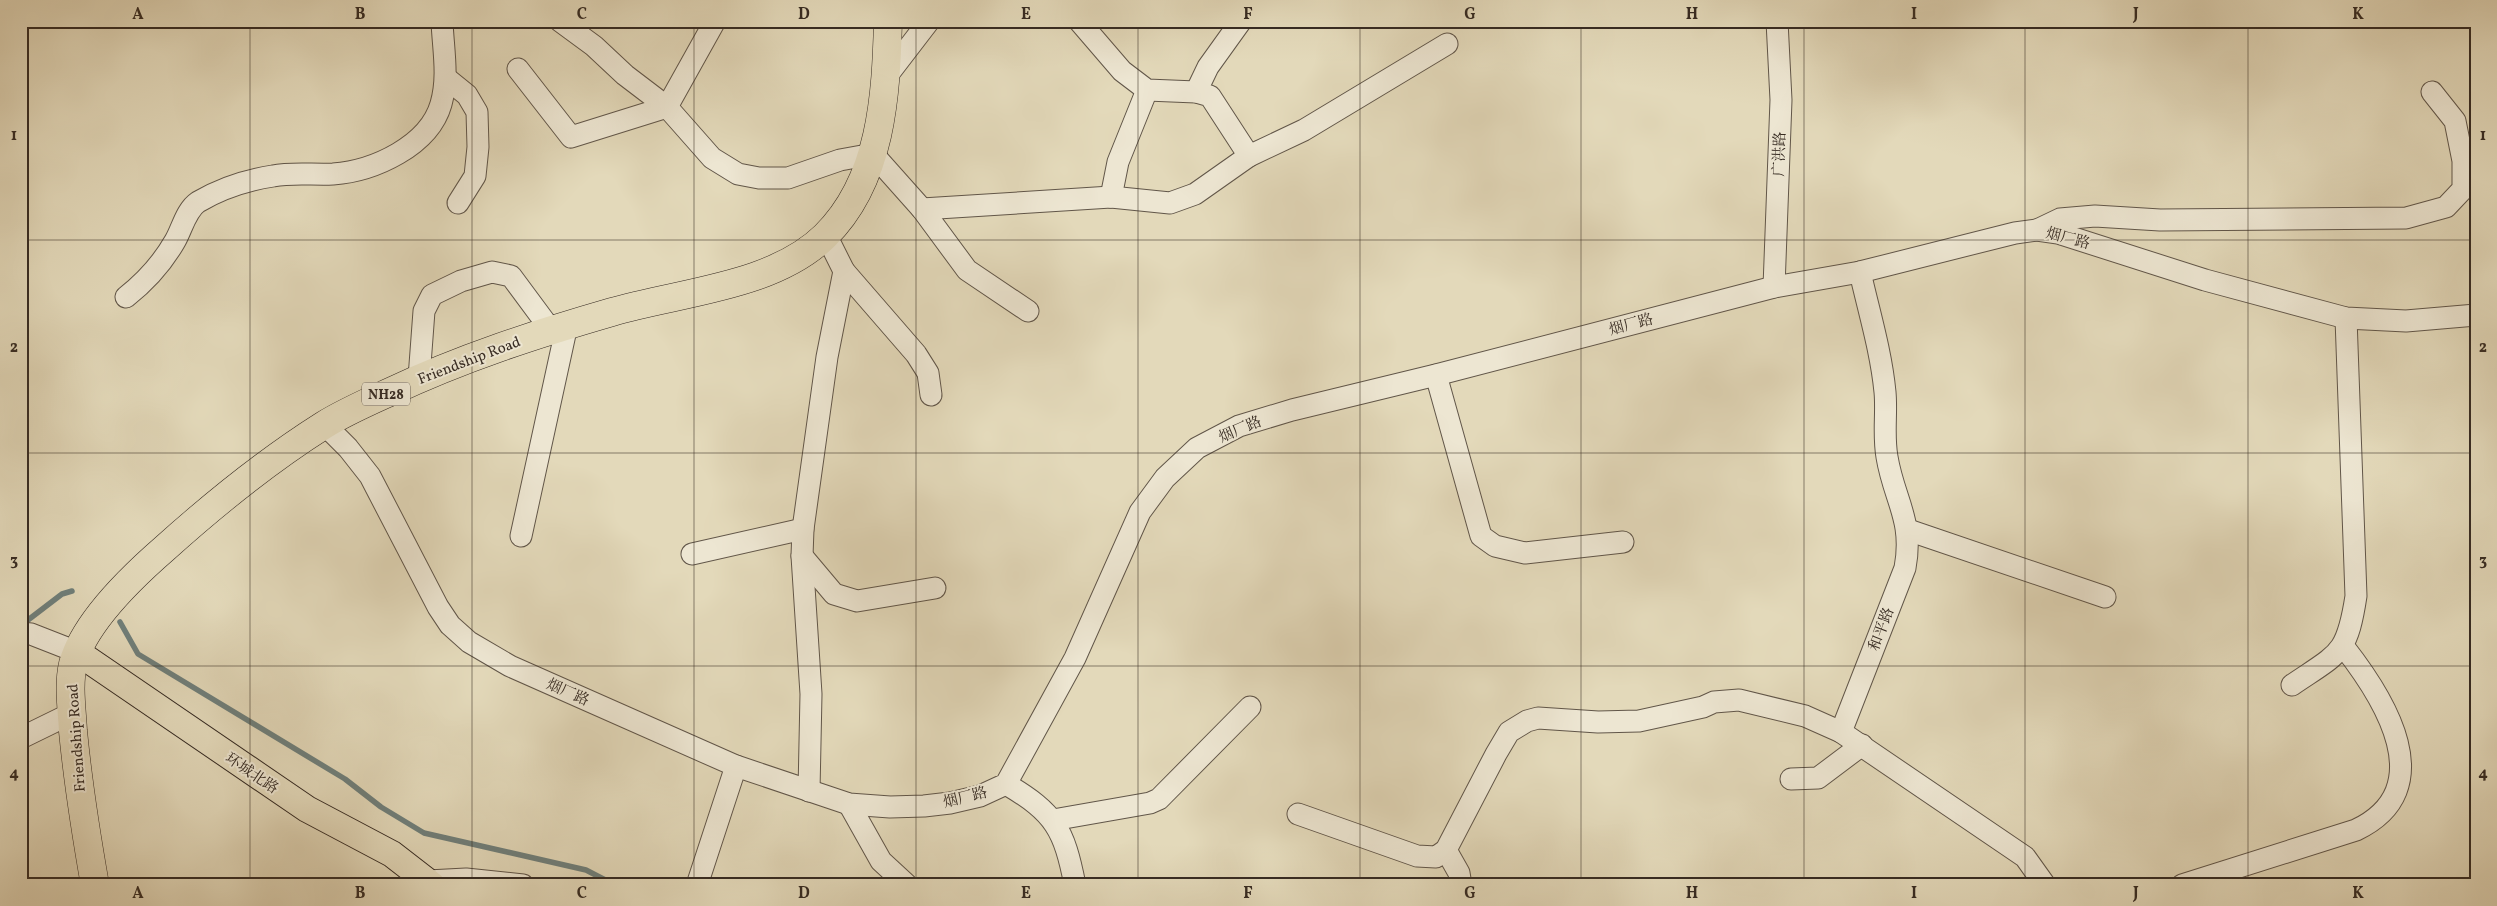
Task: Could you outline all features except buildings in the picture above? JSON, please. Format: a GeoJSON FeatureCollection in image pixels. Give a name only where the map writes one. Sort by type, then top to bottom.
{"type":"FeatureCollection","features":[{"type":"Feature","properties":{"kind":"highway","name":"NH28"},"geometry":{"type":"LineString","coordinates":[[886,77],[888,21]]}},
{"type":"Feature","properties":{"kind":"highway","name":"Friendship Road"},"geometry":{"type":"LineString","coordinates":[[95,885],[77,779],[72,713],[72,669],[77,652],[103,612],[139,571],[214,504],[325,425],[419,378],[482,352],[559,328],[757,275],[797,258],[826,235],[854,200],[874,154],[886,77]]}},
{"type":"Feature","properties":{"kind":"main road","name":"环城北路"},"geometry":{"type":"LineString","coordinates":[[77,652],[307,809],[392,854],[430,883]]}},
{"type":"Feature","properties":{"kind":"street"},"geometry":{"type":"LineString","coordinates":[[126,297],[156,267],[175,241],[183,222],[196,203],[225,189],[274,175],[335,174],[369,167],[406,148],[426,132],[435,122],[442,103],[446,78],[442,21]]}},
{"type":"Feature","properties":{"kind":"street"},"geometry":{"type":"LineString","coordinates":[[560,21],[594,46],[625,75],[667,107],[712,158],[738,174],[759,178],[788,178],[840,160],[874,154],[922,209],[967,270],[1028,312]]}},
{"type":"Feature","properties":{"kind":"street"},"geometry":{"type":"LineString","coordinates":[[518,69],[571,137],[667,107],[715,21]]}},
{"type":"Feature","properties":{"kind":"street"},"geometry":{"type":"LineString","coordinates":[[886,77],[929,21]]}},
{"type":"Feature","properties":{"kind":"street"},"geometry":{"type":"LineString","coordinates":[[1079,21],[1122,71],[1147,90],[1196,92],[1210,96],[1249,156]]}},
{"type":"Feature","properties":{"kind":"street"},"geometry":{"type":"LineString","coordinates":[[1196,92],[1208,66],[1241,21]]}},
{"type":"Feature","properties":{"kind":"street","name":"广洪路"},"geometry":{"type":"LineString","coordinates":[[1774,287],[1781,100],[1778,21]]}},
{"type":"Feature","properties":{"kind":"street"},"geometry":{"type":"LineString","coordinates":[[922,209],[1110,196],[1170,203],[1196,194],[1249,156],[1304,130],[1447,44]]}},
{"type":"Feature","properties":{"kind":"street"},"geometry":{"type":"LineString","coordinates":[[446,78],[467,95],[476,112],[478,147],[475,176],[458,203]]}},
{"type":"Feature","properties":{"kind":"street"},"geometry":{"type":"LineString","coordinates":[[1110,196],[1118,162],[1147,90]]}},
{"type":"Feature","properties":{"kind":"street"},"geometry":{"type":"LineString","coordinates":[[2037,230],[2060,219],[2095,216],[2160,220],[2406,218],[2446,207],[2463,189],[2463,161],[2455,121],[2432,92]]}},
{"type":"Feature","properties":{"kind":"street","name":"烟厂路"},"geometry":{"type":"LineString","coordinates":[[325,425],[348,448],[370,476],[438,607],[450,625],[469,642],[510,666],[736,766],[849,804],[890,807],[950,803],[980,796],[1006,784],[1075,658],[1140,512],[1165,478],[1197,448],[1239,426],[1292,410],[1436,375],[1774,287],[1860,272],[2014,232],[2037,230],[2058,233],[2205,280],[2346,318],[2406,321],[2476,315]]}},
{"type":"Feature","properties":{"kind":"street"},"geometry":{"type":"LineString","coordinates":[[826,235],[844,271],[916,354],[928,373],[931,395]]}},
{"type":"Feature","properties":{"kind":"street"},"geometry":{"type":"LineString","coordinates":[[809,791],[811,694],[802,556],[803,529],[827,357],[844,271]]}},
{"type":"Feature","properties":{"kind":"street"},"geometry":{"type":"LineString","coordinates":[[419,378],[424,311],[432,295],[461,281],[492,272],[511,276],[559,328],[521,536]]}},
{"type":"Feature","properties":{"kind":"street","name":"和平路"},"geometry":{"type":"LineString","coordinates":[[1842,732],[1905,568],[1909,549],[1908,530],[1887,458],[1884,385],[1879,351],[1860,272]]}},
{"type":"Feature","properties":{"kind":"street"},"geometry":{"type":"LineString","coordinates":[[2292,685],[2334,657],[2344,647],[2352,626],[2356,596],[2346,318]]}},
{"type":"Feature","properties":{"kind":"street"},"geometry":{"type":"LineString","coordinates":[[1436,375],[1481,536],[1495,546],[1525,553],[1623,542]]}},
{"type":"Feature","properties":{"kind":"street"},"geometry":{"type":"LineString","coordinates":[[692,554],[803,529]]}},
{"type":"Feature","properties":{"kind":"street"},"geometry":{"type":"LineString","coordinates":[[1908,530],[2105,597]]}},
{"type":"Feature","properties":{"kind":"street"},"geometry":{"type":"LineString","coordinates":[[802,556],[834,594],[857,601],[935,588]]}},
{"type":"Feature","properties":{"kind":"street"},"geometry":{"type":"LineString","coordinates":[[21,633],[31,634],[77,652]]}},
{"type":"Feature","properties":{"kind":"street"},"geometry":{"type":"LineString","coordinates":[[2182,885],[2356,830],[2370,823],[2381,814],[2394,798],[2400,774],[2399,742],[2369,680],[2344,647]]}},
{"type":"Feature","properties":{"kind":"street"},"geometry":{"type":"LineString","coordinates":[[1298,814],[1418,856],[1436,857],[1446,850],[1509,732],[1527,722],[1538,718],[1598,722],[1639,721],[1703,707],[1714,702],[1739,700],[1805,716],[1842,732],[2025,856],[2045,885]]}},
{"type":"Feature","properties":{"kind":"street"},"geometry":{"type":"LineString","coordinates":[[1054,820],[1150,803],[1159,799],[1250,707]]}},
{"type":"Feature","properties":{"kind":"street"},"geometry":{"type":"LineString","coordinates":[[21,738],[72,713]]}},
{"type":"Feature","properties":{"kind":"street"},"geometry":{"type":"LineString","coordinates":[[1791,779],[1818,778],[1862,746]]}},
{"type":"Feature","properties":{"kind":"street"},"geometry":{"type":"LineString","coordinates":[[697,885],[736,766]]}},
{"type":"Feature","properties":{"kind":"street"},"geometry":{"type":"LineString","coordinates":[[1006,784],[1034,801],[1054,820],[1065,846],[1075,885]]}},
{"type":"Feature","properties":{"kind":"street"},"geometry":{"type":"LineString","coordinates":[[849,804],[881,861],[907,885]]}},
{"type":"Feature","properties":{"kind":"street"},"geometry":{"type":"LineString","coordinates":[[1446,850],[1459,873],[1461,885]]}},
{"type":"Feature","properties":{"kind":"street"},"geometry":{"type":"LineString","coordinates":[[430,883],[466,879],[523,885]]}},
{"type":"Feature","properties":{"kind":"waterway"},"geometry":{"type":"LineString","coordinates":[[28,620],[62,594],[72,591]]}},
{"type":"Feature","properties":{"kind":"waterway"},"geometry":{"type":"LineString","coordinates":[[120,622],[138,654],[345,779],[381,807],[424,833],[586,870],[615,885]]}}]}
